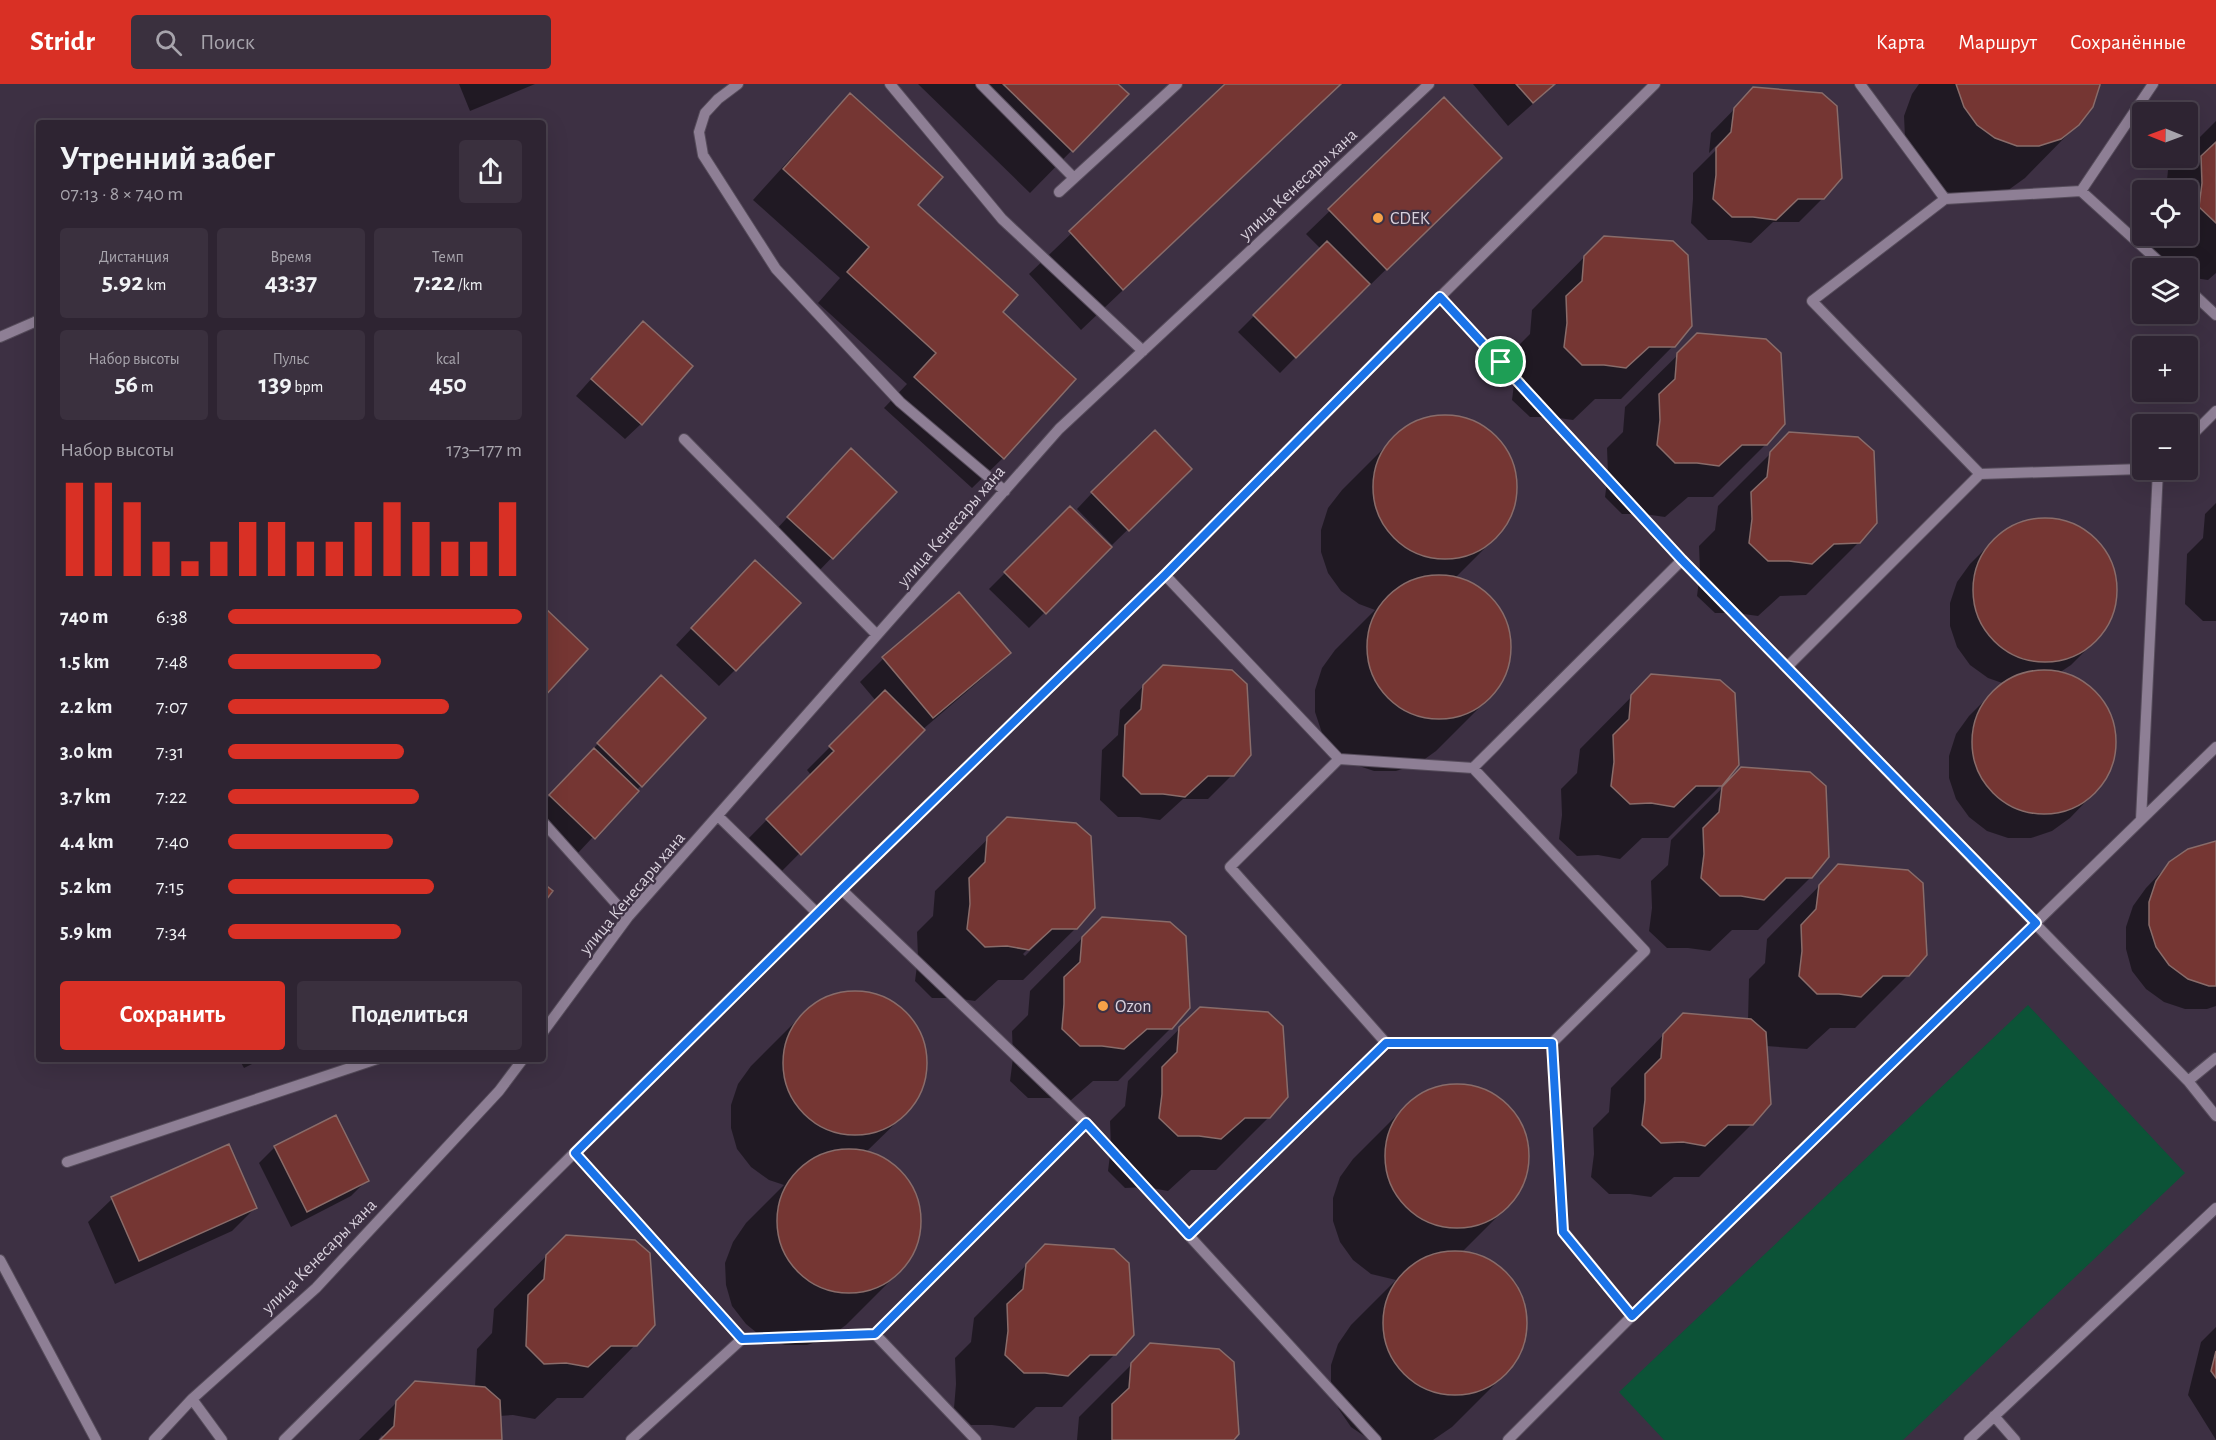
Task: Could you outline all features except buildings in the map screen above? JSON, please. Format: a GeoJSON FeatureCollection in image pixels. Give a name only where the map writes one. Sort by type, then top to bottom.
{"type":"FeatureCollection","features":[{"type":"Feature","properties":{"kind":"street"},"geometry":{"type":"LineString","coordinates":[[738,84],[705,112],[699,132],[703,154],[776,269],[900,402],[1005,491]]}},
{"type":"Feature","properties":{"kind":"street"},"geometry":{"type":"LineString","coordinates":[[890,84],[1002,219],[1143,351]]}},
{"type":"Feature","properties":{"kind":"street"},"geometry":{"type":"LineString","coordinates":[[981,84],[1074,178]]}},
{"type":"Feature","properties":{"kind":"street"},"geometry":{"type":"LineString","coordinates":[[1059,192],[1177,84]]}},
{"type":"Feature","properties":{"kind":"street","name":"улица Кенесары хана"},"geometry":{"type":"LineString","coordinates":[[546,1028],[628,918],[1059,429],[1429,84]]}},
{"type":"Feature","properties":{"kind":"street"},"geometry":{"type":"LineString","coordinates":[[284,1440],[817,913],[1165,575],[1655,84]]}},
{"type":"Feature","properties":{"kind":"street"},"geometry":{"type":"LineString","coordinates":[[1860,84],[1945,199]]}},
{"type":"Feature","properties":{"kind":"street"},"geometry":{"type":"LineString","coordinates":[[2081,191],[2153,84]]}},
{"type":"Feature","properties":{"kind":"street"},"geometry":{"type":"LineString","coordinates":[[1980,474],[1812,301],[1945,199],[2081,191],[2155,258]]}},
{"type":"Feature","properties":{"kind":"street"},"geometry":{"type":"LineString","coordinates":[[1440,297],[1682,560],[2188,1081],[2216,1116]]}},
{"type":"Feature","properties":{"kind":"street"},"geometry":{"type":"LineString","coordinates":[[2198,298],[2216,315]]}},
{"type":"Feature","properties":{"kind":"street"},"geometry":{"type":"LineString","coordinates":[[0,337],[36,321]]}},
{"type":"Feature","properties":{"kind":"street"},"geometry":{"type":"LineString","coordinates":[[2198,429],[2216,411]]}},
{"type":"Feature","properties":{"kind":"street"},"geometry":{"type":"LineString","coordinates":[[684,439],[877,635]]}},
{"type":"Feature","properties":{"kind":"street"},"geometry":{"type":"LineString","coordinates":[[1787,667],[1980,474],[2132,469]]}},
{"type":"Feature","properties":{"kind":"street"},"geometry":{"type":"LineString","coordinates":[[2141,820],[2158,480]]}},
{"type":"Feature","properties":{"kind":"street"},"geometry":{"type":"LineString","coordinates":[[1473,768],[1682,560]]}},
{"type":"Feature","properties":{"kind":"street"},"geometry":{"type":"LineString","coordinates":[[1165,575],[1339,759],[1473,768],[1645,951],[1552,1043],[1386,1043],[1189,1235]]}},
{"type":"Feature","properties":{"kind":"street"},"geometry":{"type":"LineString","coordinates":[[1508,1440],[1632,1316],[2216,747]]}},
{"type":"Feature","properties":{"kind":"street"},"geometry":{"type":"LineString","coordinates":[[1339,759],[1230,867],[1386,1043]]}},
{"type":"Feature","properties":{"kind":"street"},"geometry":{"type":"LineString","coordinates":[[718,816],[817,913]]}},
{"type":"Feature","properties":{"kind":"street"},"geometry":{"type":"LineString","coordinates":[[546,825],[628,918]]}},
{"type":"Feature","properties":{"kind":"street"},"geometry":{"type":"LineString","coordinates":[[841,890],[1086,1123],[1376,1440]]}},
{"type":"Feature","properties":{"kind":"street"},"geometry":{"type":"LineString","coordinates":[[1552,1043],[1563,1232],[1632,1316]]}},
{"type":"Feature","properties":{"kind":"street"},"geometry":{"type":"LineString","coordinates":[[2188,1081],[2216,1058]]}},
{"type":"Feature","properties":{"kind":"street"},"geometry":{"type":"LineString","coordinates":[[67,1161],[368,1062]]}},
{"type":"Feature","properties":{"kind":"street","name":"улица Кенесары хана"},"geometry":{"type":"LineString","coordinates":[[154,1440],[192,1399],[316,1288],[500,1091],[521,1062]]}},
{"type":"Feature","properties":{"kind":"street"},"geometry":{"type":"LineString","coordinates":[[631,1440],[742,1339],[875,1334],[1086,1123]]}},
{"type":"Feature","properties":{"kind":"street"},"geometry":{"type":"LineString","coordinates":[[575,1153],[742,1339]]}},
{"type":"Feature","properties":{"kind":"street"},"geometry":{"type":"LineString","coordinates":[[1969,1440],[2216,1208]]}},
{"type":"Feature","properties":{"kind":"street"},"geometry":{"type":"LineString","coordinates":[[0,1260],[96,1440]]}},
{"type":"Feature","properties":{"kind":"street"},"geometry":{"type":"LineString","coordinates":[[875,1334],[976,1440]]}},
{"type":"Feature","properties":{"kind":"street"},"geometry":{"type":"LineString","coordinates":[[192,1399],[222,1440]]}},
{"type":"Feature","properties":{"kind":"street"},"geometry":{"type":"LineString","coordinates":[[1994,1416],[2015,1440]]}},
{"type":"Feature","properties":{"kind":"green space"},"geometry":{"type":"Polygon","coordinates":[[[2028,1005],[2185,1173],[1903,1440],[1664,1440],[1619,1392],[2028,1005]]]}},
{"type":"Feature","properties":{"kind":"place","name":"CDEK"},"geometry":{"type":"Point","coordinates":[1378,218]}},
{"type":"Feature","properties":{"kind":"place","name":"Ozon"},"geometry":{"type":"Point","coordinates":[1103,1006]}},
{"type":"Feature","properties":{"kind":"route"},"geometry":{"type":"LineString","coordinates":[[1440,297],[1501,362],[1682,560],[2036,923],[1632,1316],[1563,1232],[1552,1043],[1386,1043],[1189,1235],[1086,1123],[875,1334],[742,1339],[575,1153],[1165,575],[1440,297]]}}]}
